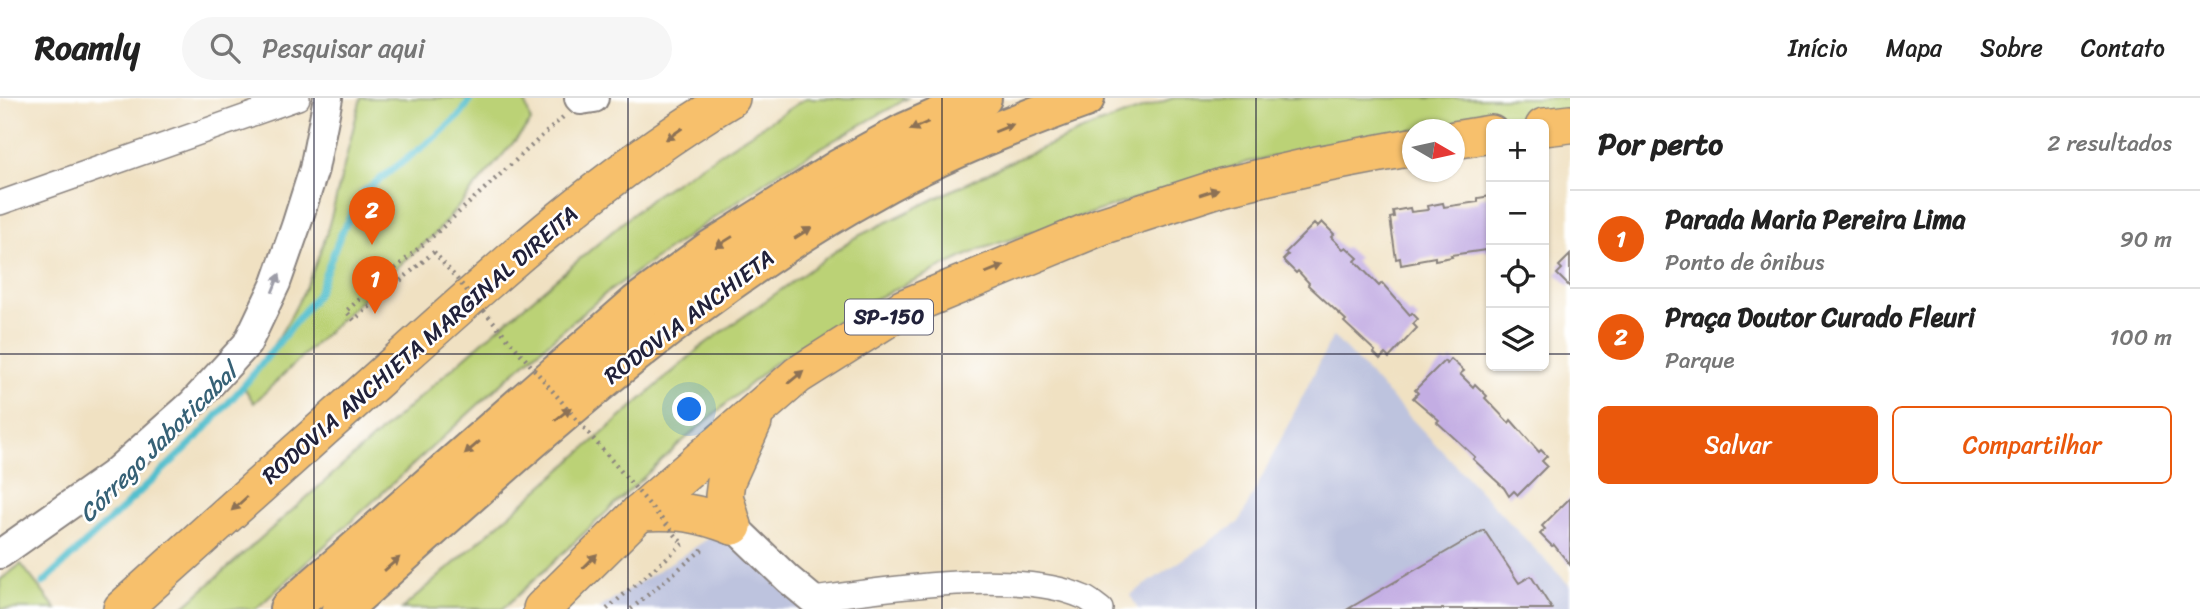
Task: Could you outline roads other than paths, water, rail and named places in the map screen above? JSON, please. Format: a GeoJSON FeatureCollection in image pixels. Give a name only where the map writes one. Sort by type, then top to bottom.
{"type":"FeatureCollection","features":[{"type":"Feature","properties":{"kind":"highway","name":"RODOVIA ANCHIETA MARGINAL DIREITA"},"geometry":{"type":"LineString","coordinates":[[122,609],[483,286],[615,176],[693,121],[731,98]]}},
{"type":"Feature","properties":{"kind":"highway","name":"RODOVIA ANCHIETA"},"geometry":{"type":"LineString","coordinates":[[289,609],[648,296],[712,248],[839,169],[906,132],[982,98]]}},
{"type":"Feature","properties":{"kind":"highway","name":"RODOVIA ANCHIETA"},"geometry":{"type":"LineString","coordinates":[[341,609],[549,425],[687,313],[773,252],[872,191],[1003,127],[1085,98]]}},
{"type":"Feature","properties":{"kind":"highway"},"geometry":{"type":"LineString","coordinates":[[1549,126],[1570,124]]}},
{"type":"Feature","properties":{"kind":"highway"},"geometry":{"type":"LineString","coordinates":[[1465,138],[1486,135]]}},
{"type":"Feature","properties":{"kind":"highway","name":"SP-150"},"geometry":{"type":"LineString","coordinates":[[541,609],[640,512],[798,375],[904,308],[1102,226],[1222,187],[1402,149]]}},
{"type":"Feature","properties":{"kind":"highway"},"geometry":{"type":"LineString","coordinates":[[733,526],[724,496],[726,481],[758,412]]}},
{"type":"Feature","properties":{"kind":"highway"},"geometry":{"type":"LineString","coordinates":[[640,512],[677,510],[702,514],[733,526]]}},
{"type":"Feature","properties":{"kind":"street"},"geometry":{"type":"LineString","coordinates":[[0,203],[298,98]]}},
{"type":"Feature","properties":{"kind":"street"},"geometry":{"type":"LineString","coordinates":[[0,554],[112,475],[192,404],[247,344],[276,283],[296,226],[314,169],[328,98]]}},
{"type":"Feature","properties":{"kind":"street"},"geometry":{"type":"LineString","coordinates":[[733,526],[788,579],[819,604],[890,589],[993,583],[1040,585],[1083,597],[1101,609]]}},
{"type":"Feature","properties":{"kind":"waterway","name":"Córrego Jaboticabal"},"geometry":{"type":"LineString","coordinates":[[43,583],[198,437],[247,382],[317,295],[340,236],[363,192],[438,135],[462,113],[471,98]]}},
{"type":"Feature","properties":{"kind":"place","name":"Praça Doutor Curado Fleuri"},"geometry":{"type":"Point","coordinates":[372,245]}},
{"type":"Feature","properties":{"kind":"place","name":"Parada Maria Pereira Lima"},"geometry":{"type":"Point","coordinates":[375,314]}}]}
